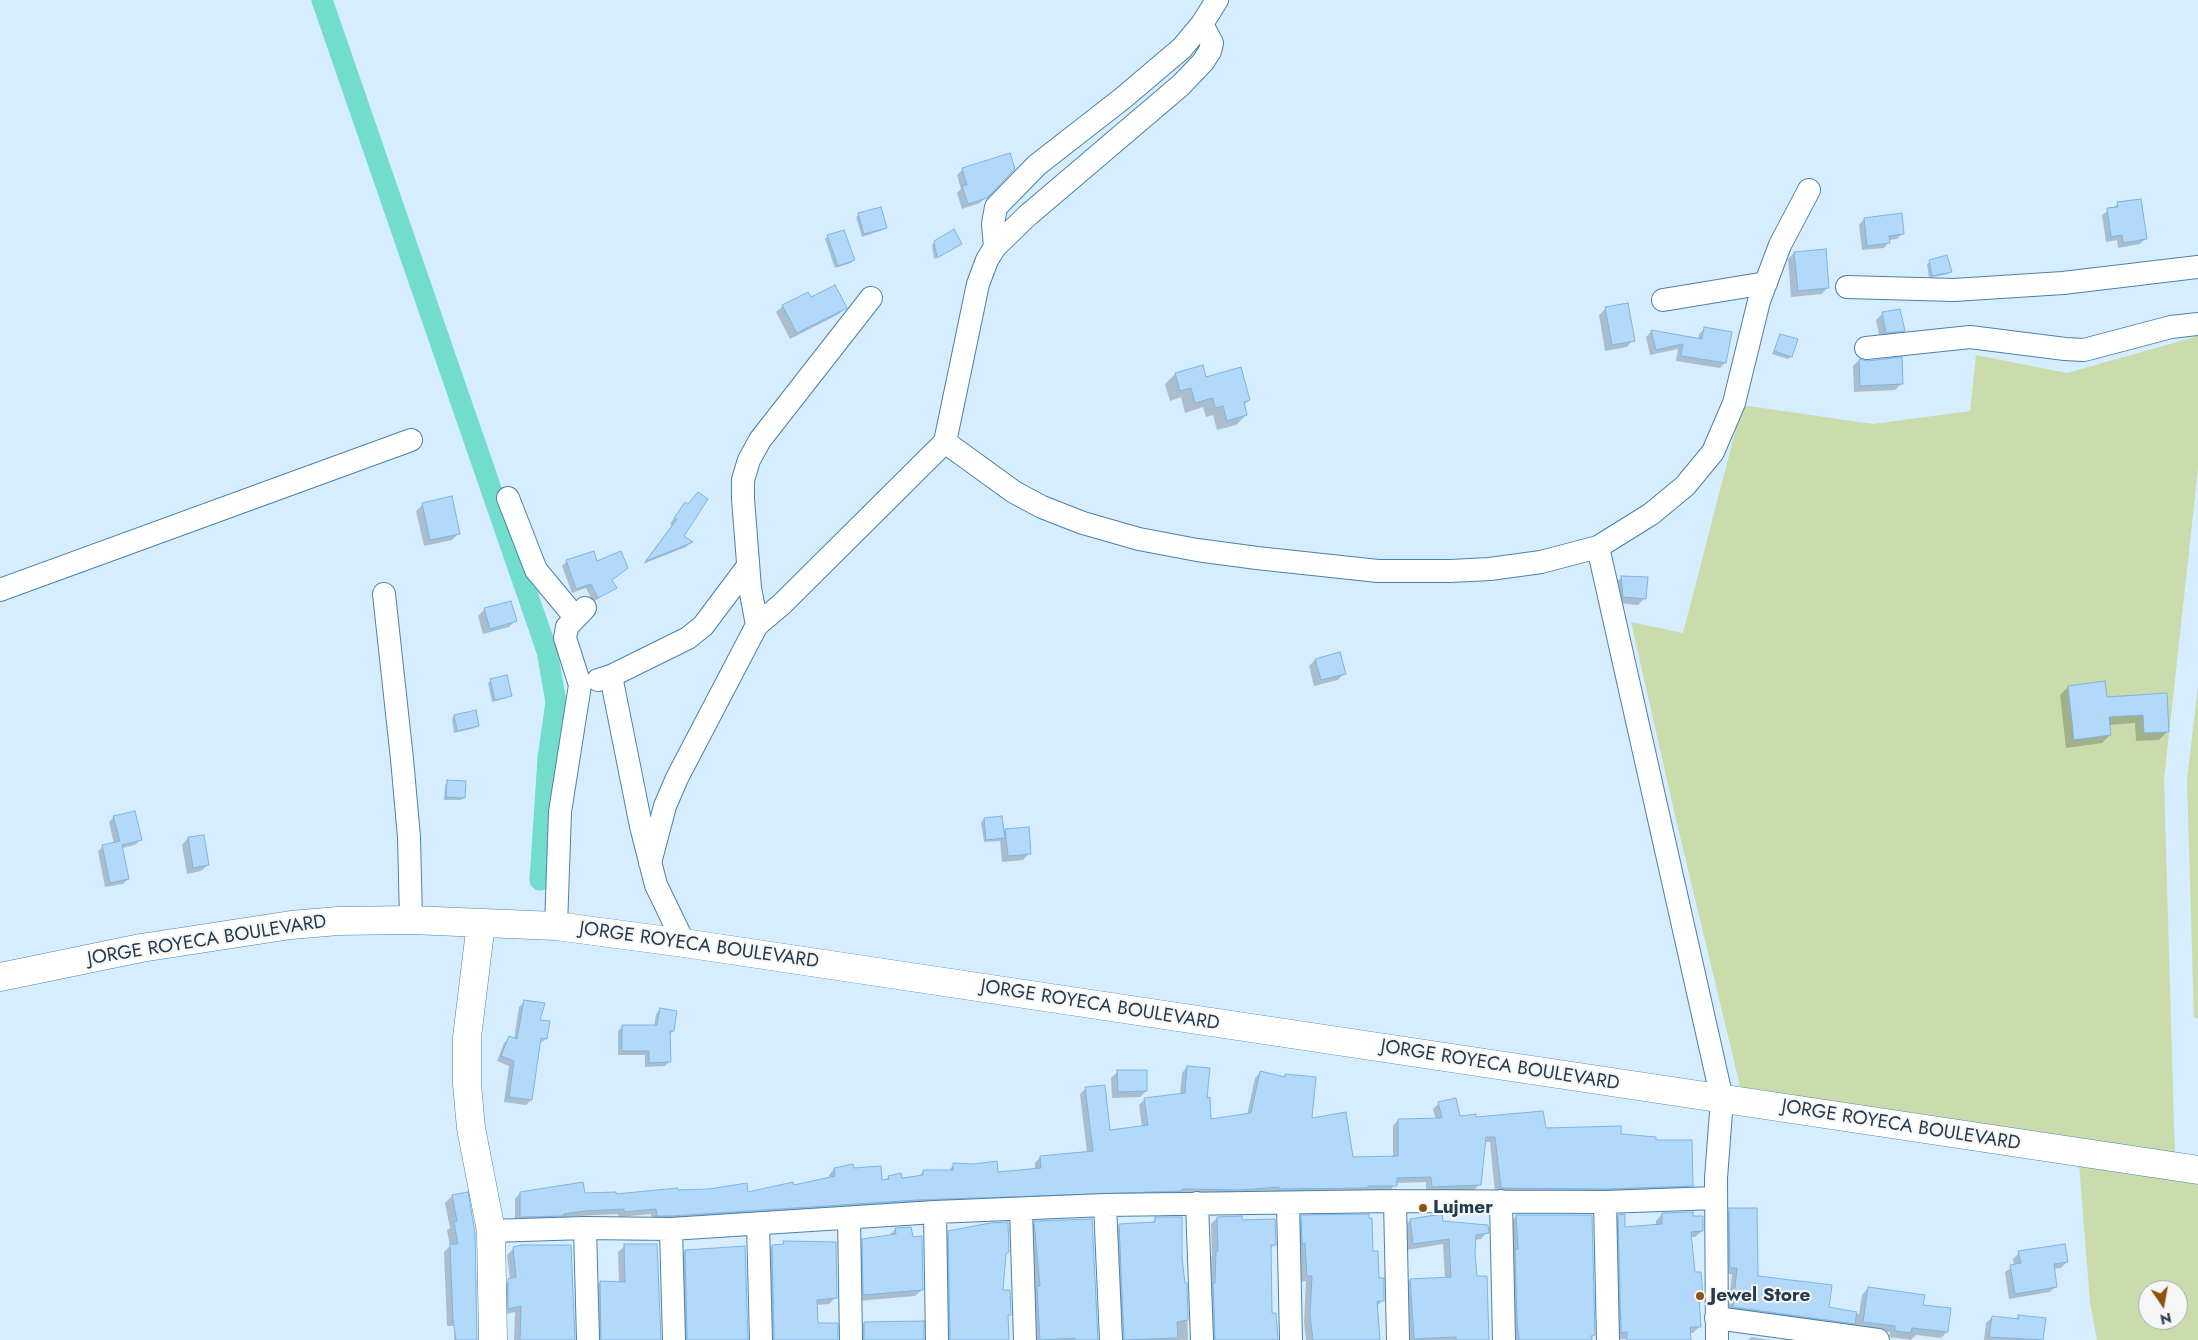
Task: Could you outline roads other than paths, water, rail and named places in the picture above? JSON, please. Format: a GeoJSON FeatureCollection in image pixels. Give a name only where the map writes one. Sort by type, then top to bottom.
{"type":"FeatureCollection","features":[{"type":"Feature","properties":{"kind":"street"},"geometry":{"type":"LineString","coordinates":[[995,247],[993,224],[996,207],[1037,165],[1165,64],[1182,48],[1202,24],[1217,0]]}},
{"type":"Feature","properties":{"kind":"street"},"geometry":{"type":"LineString","coordinates":[[650,863],[665,806],[677,778],[757,625],[782,604],[945,442],[978,284],[987,260],[995,247],[1027,216],[1181,84],[1203,62],[1210,52],[1212,44],[1202,24]]}},
{"type":"Feature","properties":{"kind":"street"},"geometry":{"type":"LineString","coordinates":[[945,442],[1014,492],[1042,507],[1083,523],[1139,539],[1198,550],[1378,571],[1450,571],[1490,569],[1542,562],[1598,547],[1651,514],[1685,486],[1713,452],[1734,403],[1759,301],[1780,245],[1809,190]]}},
{"type":"Feature","properties":{"kind":"street"},"geometry":{"type":"LineString","coordinates":[[1847,287],[1954,290],[2063,283],[2198,267]]}},
{"type":"Feature","properties":{"kind":"street"},"geometry":{"type":"LineString","coordinates":[[1664,300],[1766,283]]}},
{"type":"Feature","properties":{"kind":"street"},"geometry":{"type":"LineString","coordinates":[[757,625],[748,566],[743,499],[743,480],[749,460],[760,440],[871,298]]}},
{"type":"Feature","properties":{"kind":"street"},"geometry":{"type":"LineString","coordinates":[[1866,348],[1970,337],[2065,350],[2084,350],[2171,326],[2198,324]]}},
{"type":"Feature","properties":{"kind":"street"},"geometry":{"type":"LineString","coordinates":[[0,590],[411,440]]}},
{"type":"Feature","properties":{"kind":"street"},"geometry":{"type":"LineString","coordinates":[[508,498],[536,570],[580,612],[567,627],[565,638],[580,685],[544,925]]}},
{"type":"Feature","properties":{"kind":"street"},"geometry":{"type":"LineString","coordinates":[[1598,547],[1722,1099],[1715,1198],[1717,1329],[1878,1340]]}},
{"type":"Feature","properties":{"kind":"street"},"geometry":{"type":"LineString","coordinates":[[580,685],[611,676],[688,638],[703,626],[748,566]]}},
{"type":"Feature","properties":{"kind":"street"},"geometry":{"type":"LineString","coordinates":[[384,594],[402,759],[408,837],[410,920]]}},
{"type":"Feature","properties":{"kind":"street"},"geometry":{"type":"LineString","coordinates":[[611,676],[650,863],[663,904],[684,943]]}},
{"type":"Feature","properties":{"kind":"street","name":"JORGE ROYECA BOULEVARD"},"geometry":{"type":"LineString","coordinates":[[0,977],[141,948],[338,921],[410,920],[544,925],[684,943],[2198,1170]]}},
{"type":"Feature","properties":{"kind":"street"},"geometry":{"type":"LineString","coordinates":[[493,923],[467,1038],[467,1084],[471,1128],[491,1231],[493,1340]]}},
{"type":"Feature","properties":{"kind":"street"},"geometry":{"type":"LineString","coordinates":[[491,1231],[586,1228],[671,1229],[935,1212],[1105,1205],[1501,1201],[1605,1202],[1715,1198]]}},
{"type":"Feature","properties":{"kind":"street"},"geometry":{"type":"LineString","coordinates":[[1501,1201],[1504,1340]]}},
{"type":"Feature","properties":{"kind":"street"},"geometry":{"type":"LineString","coordinates":[[1395,1202],[1398,1340]]}},
{"type":"Feature","properties":{"kind":"street"},"geometry":{"type":"LineString","coordinates":[[1605,1202],[1608,1340]]}},
{"type":"Feature","properties":{"kind":"street"},"geometry":{"type":"LineString","coordinates":[[1196,1203],[1202,1340]]}},
{"type":"Feature","properties":{"kind":"street"},"geometry":{"type":"LineString","coordinates":[[1288,1204],[1291,1340]]}},
{"type":"Feature","properties":{"kind":"street"},"geometry":{"type":"LineString","coordinates":[[1105,1205],[1111,1340]]}},
{"type":"Feature","properties":{"kind":"street"},"geometry":{"type":"LineString","coordinates":[[1022,1209],[1025,1340]]}},
{"type":"Feature","properties":{"kind":"street"},"geometry":{"type":"LineString","coordinates":[[935,1212],[937,1340]]}},
{"type":"Feature","properties":{"kind":"street"},"geometry":{"type":"LineString","coordinates":[[848,1218],[851,1340]]}},
{"type":"Feature","properties":{"kind":"street"},"geometry":{"type":"LineString","coordinates":[[758,1224],[761,1340]]}},
{"type":"Feature","properties":{"kind":"street"},"geometry":{"type":"LineString","coordinates":[[586,1228],[588,1340]]}},
{"type":"Feature","properties":{"kind":"street"},"geometry":{"type":"LineString","coordinates":[[671,1229],[674,1340]]}},
{"type":"Feature","properties":{"kind":"waterway"},"geometry":{"type":"LineString","coordinates":[[322,0],[547,651],[556,702],[548,758],[540,880]]}},
{"type":"Feature","properties":{"kind":"place","name":"Lujmer"},"geometry":{"type":"Point","coordinates":[1423,1208]}},
{"type":"Feature","properties":{"kind":"place","name":"Jewel Store"},"geometry":{"type":"Point","coordinates":[1700,1296]}}]}
